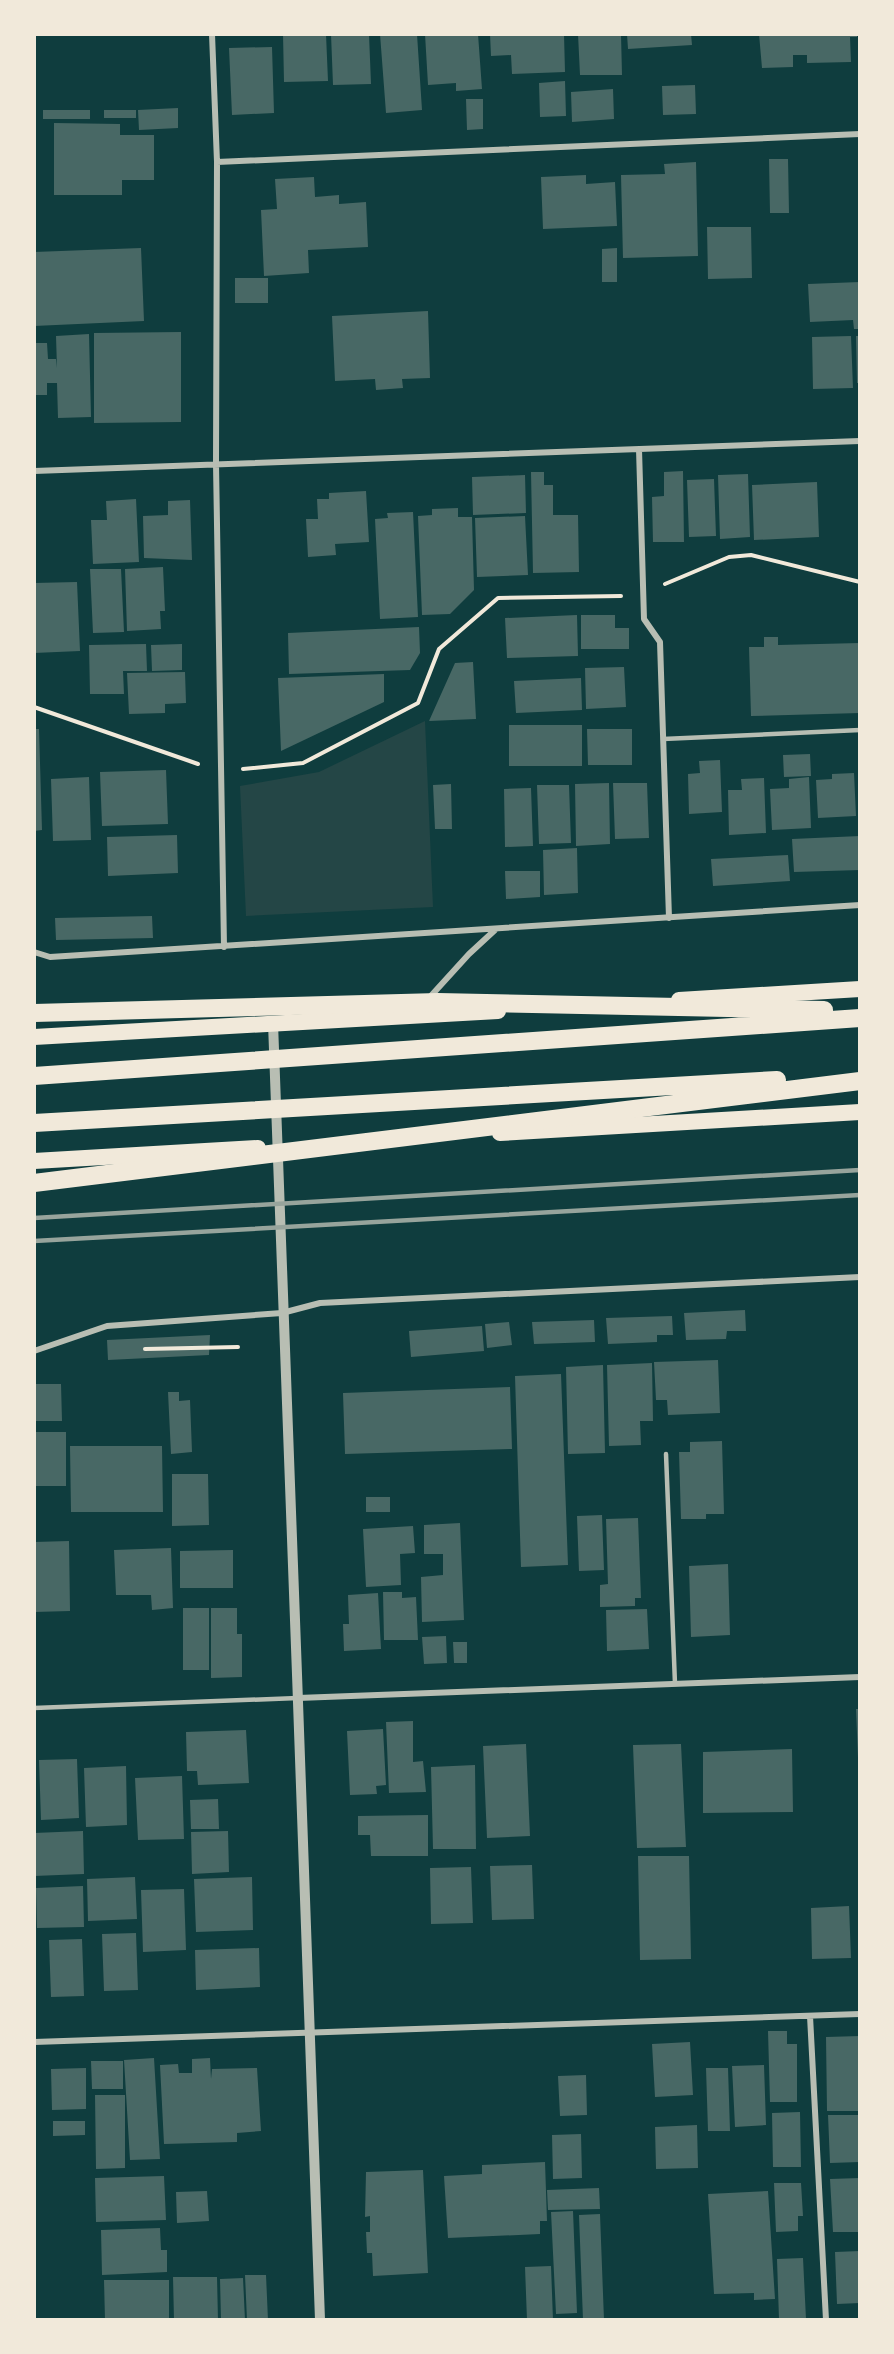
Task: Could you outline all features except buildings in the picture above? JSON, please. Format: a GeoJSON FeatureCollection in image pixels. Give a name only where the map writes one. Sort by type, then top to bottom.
{"type":"FeatureCollection","features":[{"type":"Feature","properties":{"kind":"highway"},"geometry":{"type":"LineString","coordinates":[[34,1036],[860,989]]}},
{"type":"Feature","properties":{"kind":"highway"},"geometry":{"type":"LineString","coordinates":[[34,1013],[438,1002],[860,1010]]}},
{"type":"Feature","properties":{"kind":"highway"},"geometry":{"type":"LineString","coordinates":[[34,1076],[860,1018]]}},
{"type":"Feature","properties":{"kind":"highway"},"geometry":{"type":"LineString","coordinates":[[34,1123],[860,1075]]}},
{"type":"Feature","properties":{"kind":"highway"},"geometry":{"type":"LineString","coordinates":[[34,1183],[860,1081]]}},
{"type":"Feature","properties":{"kind":"highway"},"geometry":{"type":"LineString","coordinates":[[34,1161],[860,1112]]}},
{"type":"Feature","properties":{"kind":"street"},"geometry":{"type":"LineString","coordinates":[[212,34],[217,162],[216,464],[219,772],[224,948]]}},
{"type":"Feature","properties":{"kind":"street"},"geometry":{"type":"LineString","coordinates":[[217,162],[860,134]]}},
{"type":"Feature","properties":{"kind":"street"},"geometry":{"type":"LineString","coordinates":[[34,471],[860,441]]}},
{"type":"Feature","properties":{"kind":"street"},"geometry":{"type":"LineString","coordinates":[[639,449],[644,619],[660,642],[669,918]]}},
{"type":"Feature","properties":{"kind":"street"},"geometry":{"type":"LineString","coordinates":[[34,952],[50,957],[224,948],[860,905]]}},
{"type":"Feature","properties":{"kind":"street"},"geometry":{"type":"LineString","coordinates":[[412,1016],[469,954],[495,930]]}},
{"type":"Feature","properties":{"kind":"street"},"geometry":{"type":"LineString","coordinates":[[273,1023],[282,1313],[312,2032],[320,2319]]}},
{"type":"Feature","properties":{"kind":"street"},"geometry":{"type":"LineString","coordinates":[[34,1351],[107,1326],[282,1313],[320,1303],[860,1277]]}},
{"type":"Feature","properties":{"kind":"street"},"geometry":{"type":"LineString","coordinates":[[298,1698],[860,1677]]}},
{"type":"Feature","properties":{"kind":"street"},"geometry":{"type":"LineString","coordinates":[[34,2042],[860,2014]]}},
{"type":"Feature","properties":{"kind":"street"},"geometry":{"type":"LineString","coordinates":[[810,2016],[826,2319]]}},
{"type":"Feature","properties":{"kind":"lane"},"geometry":{"type":"LineString","coordinates":[[663,739],[860,730]]}},
{"type":"Feature","properties":{"kind":"lane"},"geometry":{"type":"LineString","coordinates":[[666,1454],[675,1684]]}},
{"type":"Feature","properties":{"kind":"lane"},"geometry":{"type":"LineString","coordinates":[[34,1708],[298,1698]]}},
{"type":"Feature","properties":{"kind":"path"},"geometry":{"type":"LineString","coordinates":[[34,707],[219,772],[303,763],[418,703],[439,649],[498,598],[644,594],[729,556],[751,555],[860,582]]}},
{"type":"Feature","properties":{"kind":"path"},"geometry":{"type":"LineString","coordinates":[[139,1349],[238,1347]]}},
{"type":"Feature","properties":{"kind":"shaded area"},"geometry":{"type":"Polygon","coordinates":[[[425,721],[433,907],[246,916],[240,786],[319,772],[425,721]]]}},
{"type":"Feature","properties":{"kind":"railway"},"geometry":{"type":"LineString","coordinates":[[34,1218],[860,1170]]}},
{"type":"Feature","properties":{"kind":"railway"},"geometry":{"type":"LineString","coordinates":[[34,1241],[860,1195]]}}]}
